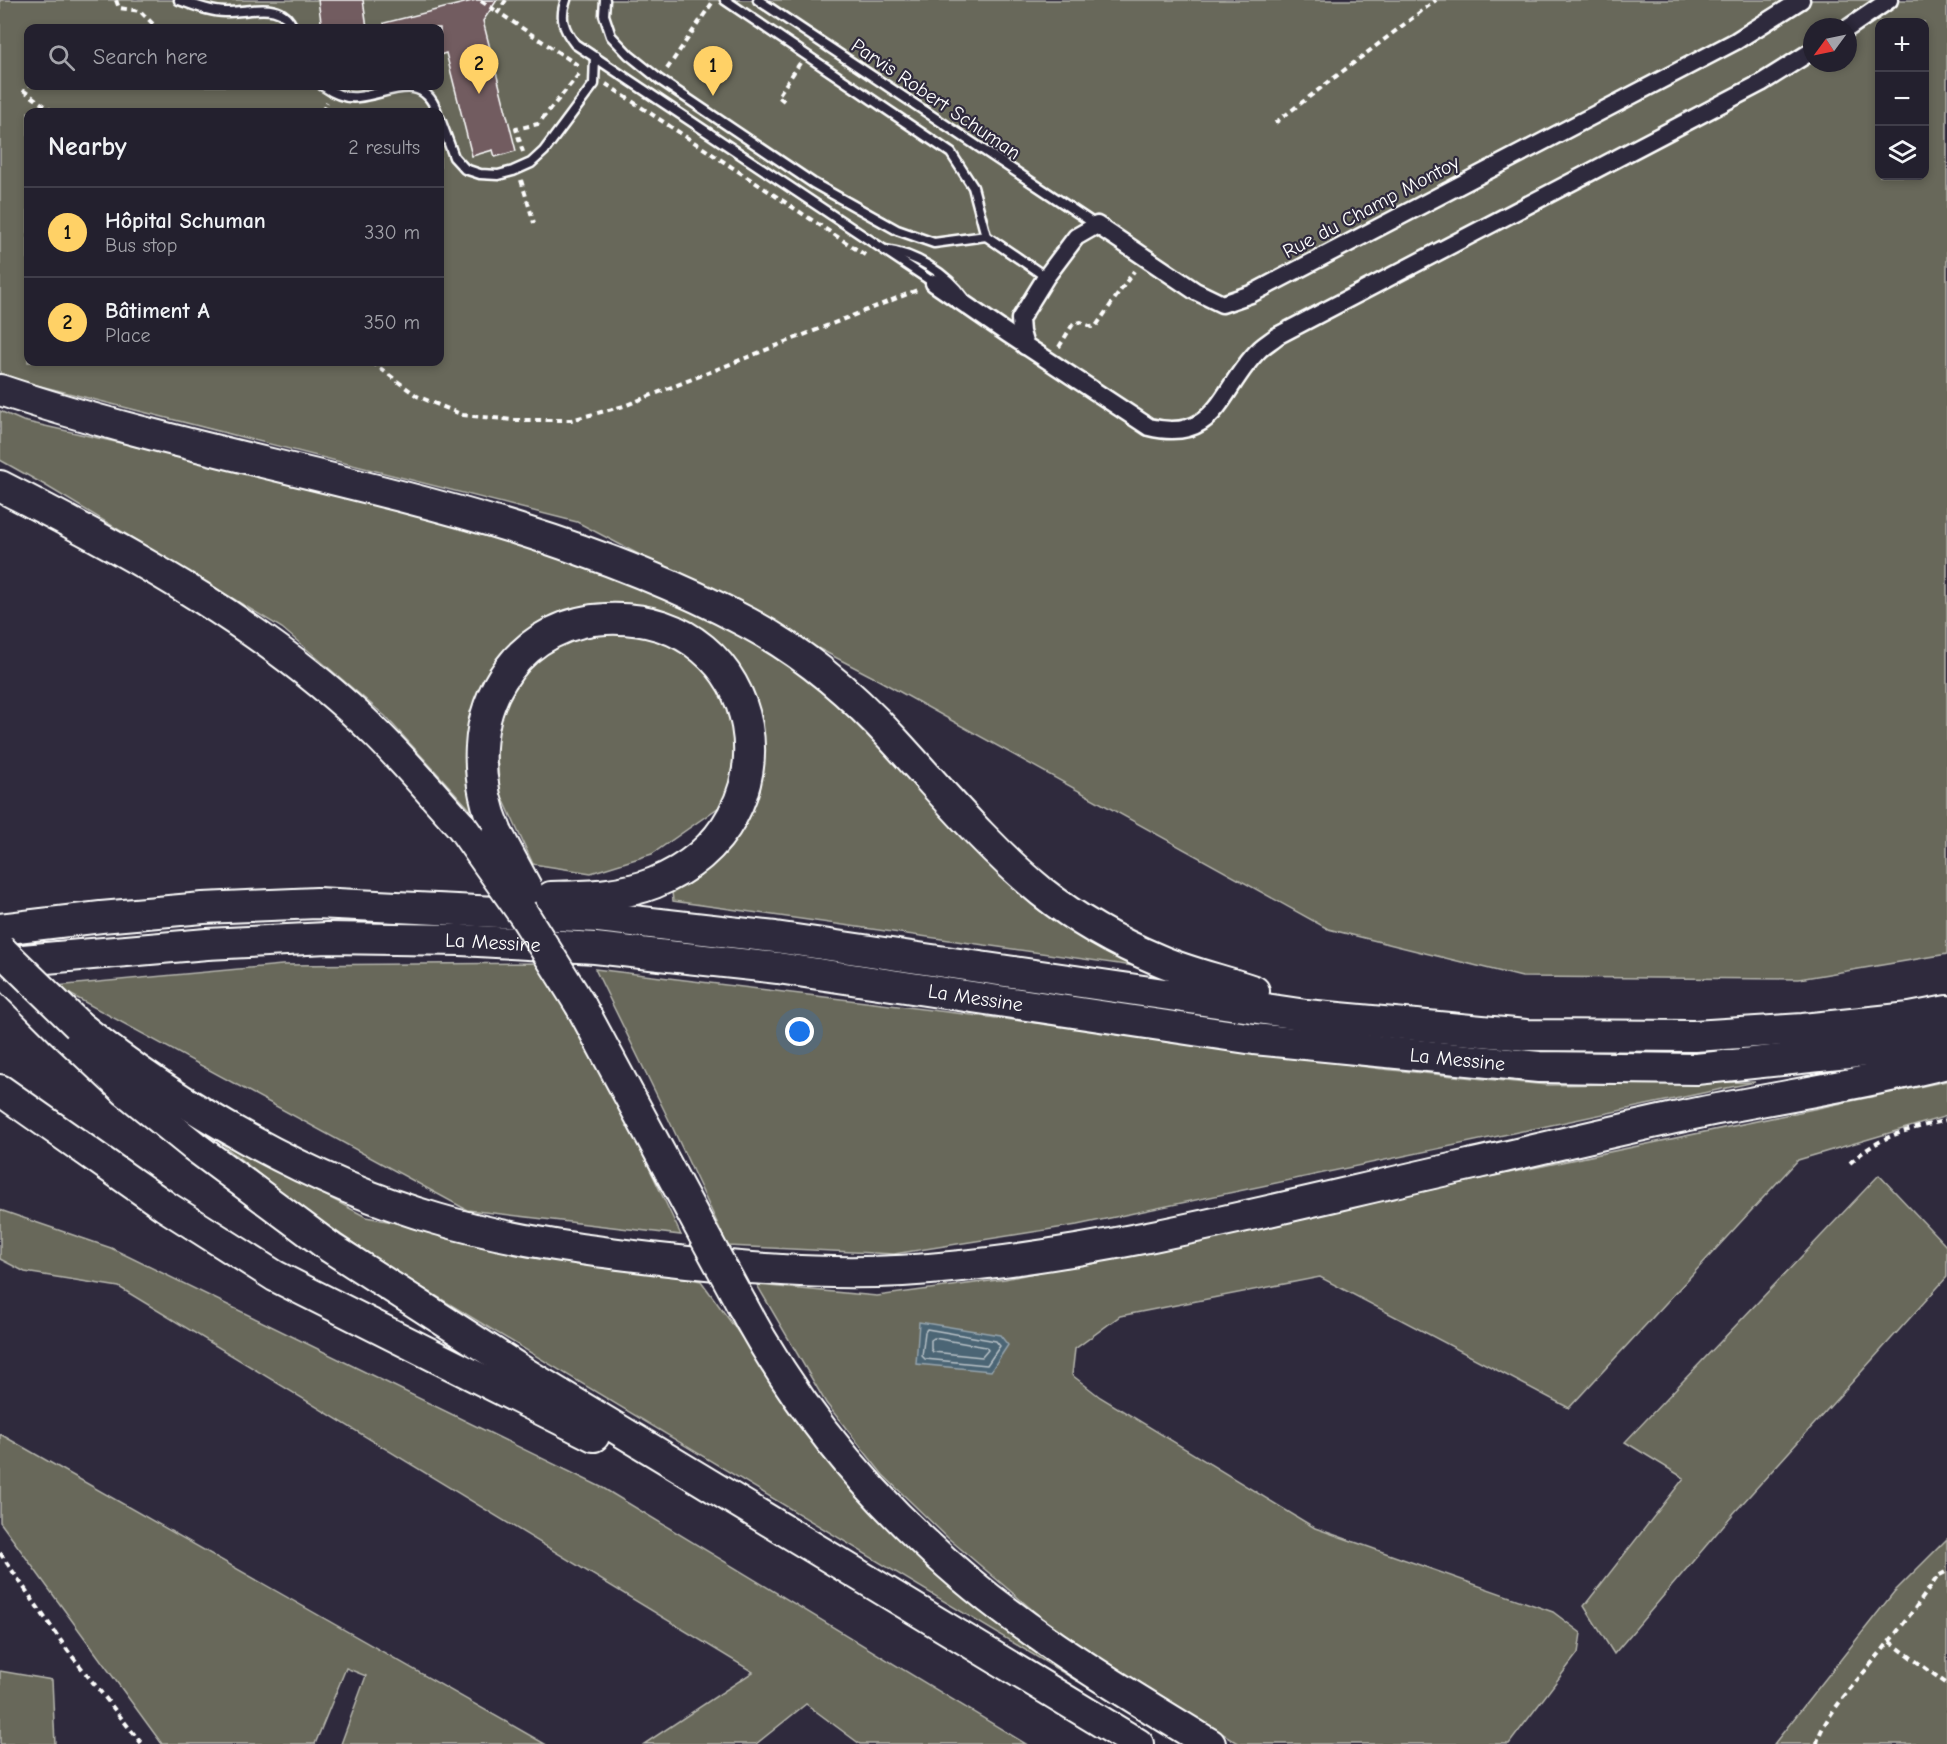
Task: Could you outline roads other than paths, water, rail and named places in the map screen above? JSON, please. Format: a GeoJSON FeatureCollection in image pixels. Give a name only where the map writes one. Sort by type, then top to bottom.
{"type":"FeatureCollection","features":[{"type":"Feature","properties":{"kind":"highway"},"geometry":{"type":"LineString","coordinates":[[0,390],[125,428],[475,515],[582,550],[671,585],[752,625],[800,657],[848,694],[891,736],[970,826],[1045,894],[1119,942],[1160,961],[1251,990],[1306,1015]]}},
{"type":"Feature","properties":{"kind":"highway"},"geometry":{"type":"LineString","coordinates":[[0,486],[141,561],[207,600],[328,690],[378,735],[462,827],[589,1007]]}},
{"type":"Feature","properties":{"kind":"highway"},"geometry":{"type":"LineString","coordinates":[[317,903],[584,896],[633,890],[678,871],[716,840],[729,823],[745,787],[750,764],[750,742],[743,711],[730,680],[698,644],[679,633],[639,619],[598,619],[561,629],[529,647],[501,679],[487,709],[483,727],[481,780],[496,832],[509,858],[589,1007],[647,1126],[742,1305],[781,1373],[824,1432],[878,1497],[959,1574],[1056,1646],[1120,1689],[1210,1744]]}},
{"type":"Feature","properties":{"kind":"highway","name":"La Messine"},"geometry":{"type":"LineString","coordinates":[[0,928],[192,909],[317,903],[598,917],[775,937],[1306,1015],[1526,1035],[1694,1036],[1803,1029],[1910,1018],[1947,1011]]}},
{"type":"Feature","properties":{"kind":"highway","name":"La Messine"},"geometry":{"type":"LineString","coordinates":[[0,962],[207,944],[327,938],[461,940],[595,948],[778,968],[1254,1039],[1539,1067],[1696,1069],[1915,1046],[1947,1040]]}},
{"type":"Feature","properties":{"kind":"highway"},"geometry":{"type":"LineString","coordinates":[[0,949],[126,1091],[185,1139],[332,1248],[525,1373],[1138,1744]]}},
{"type":"Feature","properties":{"kind":"highway"},"geometry":{"type":"LineString","coordinates":[[0,969],[69,1027],[214,1119],[289,1160],[365,1194],[434,1219],[506,1236],[578,1249],[783,1271],[838,1273],[948,1268],[1117,1243],[1234,1219],[1697,1114],[1947,1063]]}},
{"type":"Feature","properties":{"kind":"highway"},"geometry":{"type":"LineString","coordinates":[[0,1090],[165,1206],[275,1276],[333,1307],[529,1402],[652,1468],[712,1486]]}},
{"type":"Feature","properties":{"kind":"street","name":"Rue du Champ Montoy"},"geometry":{"type":"LineString","coordinates":[[1097,225],[1195,291],[1222,304],[1251,294],[1736,41],[1801,0]]}},
{"type":"Feature","properties":{"kind":"street"},"geometry":{"type":"LineString","coordinates":[[1857,22],[1889,0]]}},
{"type":"Feature","properties":{"kind":"street"},"geometry":{"type":"LineString","coordinates":[[934,283],[1149,427],[1166,431],[1194,427],[1208,419],[1258,351],[1277,336],[1761,83],[1803,57]]}},
{"type":"Feature","properties":{"kind":"street"},"geometry":{"type":"LineString","coordinates":[[1025,346],[1020,319],[1046,277],[1076,237],[1097,225]]}},
{"type":"Feature","properties":{"kind":"lane"},"geometry":{"type":"LineString","coordinates":[[179,0],[206,9],[226,12],[274,5],[290,16],[292,24]]}},
{"type":"Feature","properties":{"kind":"lane"},"geometry":{"type":"LineString","coordinates":[[566,0],[562,12],[562,23],[575,45],[934,283]]}},
{"type":"Feature","properties":{"kind":"lane"},"geometry":{"type":"LineString","coordinates":[[605,0],[604,15],[611,36],[629,55],[660,80],[813,183],[897,230],[934,243],[986,236]]}},
{"type":"Feature","properties":{"kind":"lane"},"geometry":{"type":"LineString","coordinates":[[725,0],[951,153],[973,187],[986,236],[1046,277]]}},
{"type":"Feature","properties":{"kind":"lane","name":"Parvis Robert Schuman"},"geometry":{"type":"LineString","coordinates":[[758,0],[1097,225]]}},
{"type":"Feature","properties":{"kind":"lane"},"geometry":{"type":"LineString","coordinates":[[444,130],[454,157],[465,170],[498,175],[531,163],[544,151],[594,84],[595,57]]}},
{"type":"Feature","properties":{"kind":"lane"},"geometry":{"type":"LineString","coordinates":[[329,90],[356,98],[392,90]]}},
{"type":"Feature","properties":{"kind":"lane"},"geometry":{"type":"LineString","coordinates":[[420,90],[436,108]]}},
{"type":"Feature","properties":{"kind":"lane"},"geometry":{"type":"LineString","coordinates":[[882,250],[902,252],[934,270],[956,286],[971,308]]}},
{"type":"Feature","properties":{"kind":"water"},"geometry":{"type":"Polygon","coordinates":[[[919,1322],[1000,1335],[1008,1345],[991,1371],[916,1364],[919,1322]]]}},
{"type":"Feature","properties":{"kind":"place","name":"Bâtiment A"},"geometry":{"type":"Point","coordinates":[479,94]}},
{"type":"Feature","properties":{"kind":"place","name":"Hôpital Schuman"},"geometry":{"type":"Point","coordinates":[713,96]}}]}
